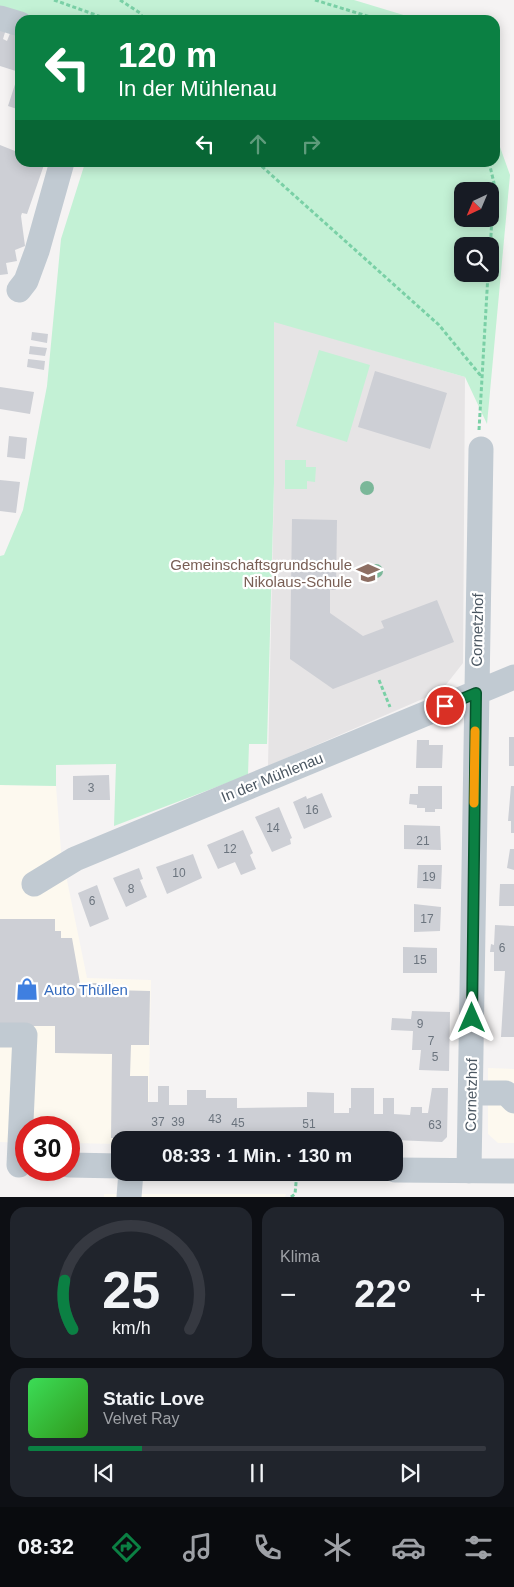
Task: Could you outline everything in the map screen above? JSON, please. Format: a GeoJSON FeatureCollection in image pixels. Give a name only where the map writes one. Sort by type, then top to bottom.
{"type":"FeatureCollection","features":[{"type":"Feature","properties":{"kind":"street"},"geometry":{"type":"LineString","coordinates":[[0,18],[15,22]]}},
{"type":"Feature","properties":{"kind":"street"},"geometry":{"type":"LineString","coordinates":[[19,290],[26,281],[37,251],[61,167]]}},
{"type":"Feature","properties":{"kind":"street","name":"Cornetzhof"},"geometry":{"type":"LineString","coordinates":[[470,1171],[481,449]]}},
{"type":"Feature","properties":{"kind":"street","name":"In der Mühlenau"},"geometry":{"type":"LineString","coordinates":[[34,884],[75,859],[514,677]]}},
{"type":"Feature","properties":{"kind":"street"},"geometry":{"type":"LineString","coordinates":[[0,1035],[25,1035],[10,1114],[15,1165]]}},
{"type":"Feature","properties":{"kind":"street"},"geometry":{"type":"LineString","coordinates":[[472,1094],[506,1093],[514,1101]]}},
{"type":"Feature","properties":{"kind":"street"},"geometry":{"type":"LineString","coordinates":[[80,1165],[111,1166]]}},
{"type":"Feature","properties":{"kind":"street"},"geometry":{"type":"LineString","coordinates":[[403,1170],[514,1171]]}},
{"type":"Feature","properties":{"kind":"street"},"geometry":{"type":"LineString","coordinates":[[129,1197],[130,1181]]}},
{"type":"Feature","properties":{"kind":"path"},"geometry":{"type":"LineString","coordinates":[[54,0],[96,15]]}},
{"type":"Feature","properties":{"kind":"path"},"geometry":{"type":"LineString","coordinates":[[120,0],[141,15]]}},
{"type":"Feature","properties":{"kind":"path"},"geometry":{"type":"LineString","coordinates":[[315,0],[364,15]]}},
{"type":"Feature","properties":{"kind":"path"},"geometry":{"type":"LineString","coordinates":[[262,167],[440,326],[481,376]]}},
{"type":"Feature","properties":{"kind":"path"},"geometry":{"type":"LineString","coordinates":[[490,167],[494,183],[491,237]]}},
{"type":"Feature","properties":{"kind":"path"},"geometry":{"type":"LineString","coordinates":[[481,449],[478,422],[487,282]]}},
{"type":"Feature","properties":{"kind":"path"},"geometry":{"type":"LineString","coordinates":[[379,680],[398,725]]}},
{"type":"Feature","properties":{"kind":"path"},"geometry":{"type":"LineString","coordinates":[[290,1197],[294,1194],[296,1181]]}},
{"type":"Feature","properties":{"kind":"shaded area","name":"Gemeinschaftsgrundschule Nikolaus-Schule"},"geometry":{"type":"Polygon","coordinates":[[[274,321],[465,377],[463,663],[441,691],[268,766],[274,483],[274,321]]]}},
{"type":"Feature","properties":{"kind":"shaded area"},"geometry":{"type":"Polygon","coordinates":[[[0,785],[56,786],[61,851],[87,978],[151,980],[148,1131],[111,1131],[111,1144],[80,1143],[80,1116],[15,1116],[15,1143],[0,1142],[0,785]]]}},
{"type":"Feature","properties":{"kind":"shaded area"},"geometry":{"type":"Polygon","coordinates":[[[488,1068],[514,1069],[514,1143],[498,1143],[488,1134],[488,1068]]]}},
{"type":"Feature","properties":{"kind":"shaded area"},"geometry":{"type":"Polygon","coordinates":[[[104,1194],[286,1194],[285,1197],[104,1197],[104,1194]]]}},
{"type":"Feature","properties":{"kind":"green space"},"geometry":{"type":"Polygon","coordinates":[[[0,0],[354,0],[404,15],[15,16],[0,11],[0,0]]]}},
{"type":"Feature","properties":{"kind":"green space"},"geometry":{"type":"Polygon","coordinates":[[[500,147],[510,175],[487,424],[465,377],[274,322],[274,483],[267,744],[249,744],[248,775],[114,826],[116,764],[56,765],[56,786],[0,785],[0,556],[4,555],[23,510],[47,386],[61,239],[84,167],[500,167],[500,147]]]}},
{"type":"Feature","properties":{"kind":"green space"},"geometry":{"type":"Polygon","coordinates":[[[319,350],[370,365],[347,442],[296,426],[319,350]]]}},
{"type":"Feature","properties":{"kind":"green space"},"geometry":{"type":"Polygon","coordinates":[[[285,460],[306,460],[306,467],[316,467],[315,482],[307,481],[307,489],[285,489],[285,460]]]}},
{"type":"Feature","properties":{"kind":"building"},"geometry":{"type":"Polygon","coordinates":[[[0,27],[6,29],[3,39],[7,41],[11,31],[15,32],[15,71],[0,66],[0,27]]]}},
{"type":"Feature","properties":{"kind":"building"},"geometry":{"type":"Polygon","coordinates":[[[15,84],[15,108],[8,106],[15,84]]]}},
{"type":"Feature","properties":{"kind":"building"},"geometry":{"type":"Polygon","coordinates":[[[0,145],[15,151],[15,167],[43,167],[27,214],[22,213],[21,216],[25,246],[15,250],[17,261],[6,263],[8,274],[0,275],[0,145]]]}},
{"type":"Feature","properties":{"kind":"building"},"geometry":{"type":"Polygon","coordinates":[[[32,332],[48,334],[47,343],[31,340],[32,332]]]}},
{"type":"Feature","properties":{"kind":"building"},"geometry":{"type":"Polygon","coordinates":[[[30,346],[47,348],[45,356],[29,354],[30,346]]]}},
{"type":"Feature","properties":{"kind":"building"},"geometry":{"type":"Polygon","coordinates":[[[28,359],[45,361],[44,370],[27,367],[28,359]]]}},
{"type":"Feature","properties":{"kind":"building"},"geometry":{"type":"Polygon","coordinates":[[[375,371],[447,393],[430,449],[358,427],[375,371]]]}},
{"type":"Feature","properties":{"kind":"building"},"geometry":{"type":"Polygon","coordinates":[[[0,387],[34,392],[30,414],[0,409],[0,387]]]}},
{"type":"Feature","properties":{"kind":"building"},"geometry":{"type":"Polygon","coordinates":[[[9,436],[27,438],[25,459],[7,457],[9,436]]]}},
{"type":"Feature","properties":{"kind":"building"},"geometry":{"type":"Polygon","coordinates":[[[0,480],[20,482],[16,513],[0,511],[0,480]]]}},
{"type":"Feature","properties":{"kind":"building"},"geometry":{"type":"Polygon","coordinates":[[[292,519],[337,520],[336,590],[330,590],[330,613],[363,636],[384,628],[381,621],[437,600],[454,642],[333,689],[290,659],[292,519]]]}},
{"type":"Feature","properties":{"kind":"building"},"geometry":{"type":"Polygon","coordinates":[[[509,737],[514,737],[514,766],[509,766],[509,737]]]}},
{"type":"Feature","properties":{"kind":"building"},"geometry":{"type":"Polygon","coordinates":[[[417,740],[429,740],[429,745],[443,745],[442,768],[416,768],[417,740]]]}},
{"type":"Feature","properties":{"kind":"building"},"geometry":{"type":"Polygon","coordinates":[[[109,775],[110,800],[73,800],[73,776],[109,775]]]}},
{"type":"Feature","properties":{"kind":"building"},"geometry":{"type":"Polygon","coordinates":[[[418,786],[442,786],[442,809],[435,809],[435,812],[425,812],[425,808],[417,808],[417,805],[409,804],[410,794],[418,794],[418,786]]]}},
{"type":"Feature","properties":{"kind":"building"},"geometry":{"type":"Polygon","coordinates":[[[511,786],[514,786],[514,833],[511,833],[511,821],[508,821],[511,786]]]}},
{"type":"Feature","properties":{"kind":"building"},"geometry":{"type":"Polygon","coordinates":[[[322,793],[332,817],[304,829],[293,802],[306,796],[307,799],[322,793]]]}},
{"type":"Feature","properties":{"kind":"building"},"geometry":{"type":"Polygon","coordinates":[[[279,807],[292,838],[290,839],[291,844],[272,852],[255,817],[279,807]]]}},
{"type":"Feature","properties":{"kind":"building"},"geometry":{"type":"Polygon","coordinates":[[[404,825],[440,826],[441,850],[404,849],[404,825]]]}},
{"type":"Feature","properties":{"kind":"building"},"geometry":{"type":"Polygon","coordinates":[[[243,830],[253,853],[250,855],[256,869],[241,875],[235,862],[218,869],[207,845],[243,830]]]}},
{"type":"Feature","properties":{"kind":"building"},"geometry":{"type":"Polygon","coordinates":[[[510,849],[514,849],[514,870],[507,868],[510,849]]]}},
{"type":"Feature","properties":{"kind":"building"},"geometry":{"type":"Polygon","coordinates":[[[193,854],[202,878],[167,894],[156,867],[193,854]]]}},
{"type":"Feature","properties":{"kind":"building"},"geometry":{"type":"Polygon","coordinates":[[[418,865],[442,865],[441,889],[417,888],[418,865]]]}},
{"type":"Feature","properties":{"kind":"building"},"geometry":{"type":"Polygon","coordinates":[[[139,868],[143,879],[140,880],[147,897],[126,907],[113,878],[139,868]]]}},
{"type":"Feature","properties":{"kind":"building"},"geometry":{"type":"Polygon","coordinates":[[[500,884],[514,884],[514,906],[499,906],[500,884]]]}},
{"type":"Feature","properties":{"kind":"building"},"geometry":{"type":"Polygon","coordinates":[[[97,885],[109,919],[90,927],[78,893],[97,885]]]}},
{"type":"Feature","properties":{"kind":"building"},"geometry":{"type":"Polygon","coordinates":[[[414,904],[441,907],[440,931],[414,932],[414,904]]]}},
{"type":"Feature","properties":{"kind":"building"},"geometry":{"type":"Polygon","coordinates":[[[0,919],[55,919],[55,931],[61,931],[61,938],[72,938],[80,983],[113,983],[112,990],[150,991],[149,1045],[131,1045],[130,1076],[148,1076],[148,1102],[158,1102],[158,1086],[169,1086],[169,1105],[187,1105],[187,1090],[206,1090],[206,1098],[237,1098],[237,1108],[307,1107],[307,1092],[334,1093],[334,1113],[349,1113],[349,1108],[351,1108],[351,1088],[374,1088],[374,1114],[383,1114],[383,1098],[394,1098],[394,1114],[410,1115],[411,1107],[422,1107],[422,1113],[428,1113],[432,1088],[448,1088],[447,1137],[442,1142],[403,1140],[403,1131],[111,1131],[112,1054],[55,1053],[55,1026],[0,1026],[0,919]]]}},
{"type":"Feature","properties":{"kind":"building"},"geometry":{"type":"Polygon","coordinates":[[[495,925],[514,926],[514,1037],[501,1037],[505,971],[494,971],[494,952],[490,952],[491,944],[494,945],[495,925]]]}},
{"type":"Feature","properties":{"kind":"building"},"geometry":{"type":"Polygon","coordinates":[[[403,947],[437,948],[437,973],[403,973],[403,947]]]}},
{"type":"Feature","properties":{"kind":"building"},"geometry":{"type":"Polygon","coordinates":[[[412,1011],[450,1012],[449,1071],[419,1070],[421,1050],[412,1050],[413,1031],[391,1030],[392,1018],[411,1019],[412,1011]]]}},
{"type":"Feature","properties":{"kind":"slow traffic"},"geometry":{"type":"LineString","coordinates":[[474,803],[475,731]]}},
{"type":"Feature","properties":{"kind":"place","name":"Gemeinschaftsgrundschule Nikolaus-Schule"},"geometry":{"type":"Point","coordinates":[368,573]}},
{"type":"Feature","properties":{"kind":"place","name":"Auto Thüllen"},"geometry":{"type":"Point","coordinates":[27,989]}},
{"type":"Feature","properties":{"kind":"route"},"geometry":{"type":"LineString","coordinates":[[445,706],[476,693],[472,1018]]}}]}
